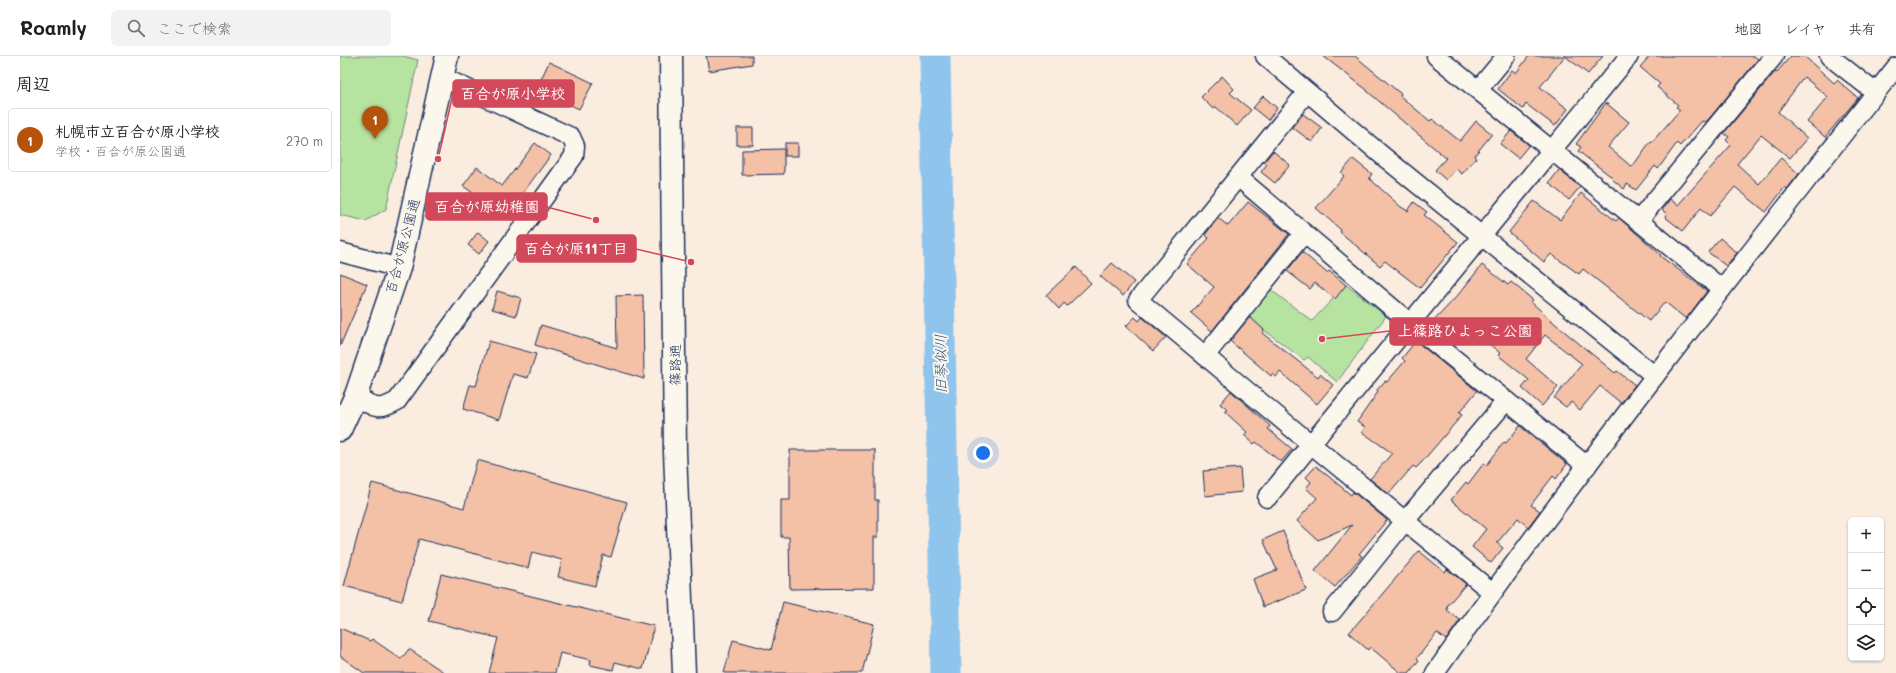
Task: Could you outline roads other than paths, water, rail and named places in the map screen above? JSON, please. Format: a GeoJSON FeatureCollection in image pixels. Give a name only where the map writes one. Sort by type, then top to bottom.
{"type":"FeatureCollection","features":[{"type":"Feature","properties":{"kind":"street","name":"百合が原公園通"},"geometry":{"type":"LineString","coordinates":[[340,430],[356,395],[399,268],[447,56]]}},
{"type":"Feature","properties":{"kind":"street","name":"篠路通"},"geometry":{"type":"LineString","coordinates":[[671,56],[675,452],[684,673]]}},
{"type":"Feature","properties":{"kind":"street"},"geometry":{"type":"LineString","coordinates":[[1265,56],[1384,157],[1655,376]]}},
{"type":"Feature","properties":{"kind":"street"},"geometry":{"type":"LineString","coordinates":[[1436,56],[1553,149],[1722,289]]}},
{"type":"Feature","properties":{"kind":"street"},"geometry":{"type":"LineString","coordinates":[[1478,90],[1506,56]]}},
{"type":"Feature","properties":{"kind":"street"},"geometry":{"type":"LineString","coordinates":[[1267,498],[1312,445],[1629,56]]}},
{"type":"Feature","properties":{"kind":"street"},"geometry":{"type":"LineString","coordinates":[[1639,220],[1774,56]]}},
{"type":"Feature","properties":{"kind":"street"},"geometry":{"type":"LineString","coordinates":[[1829,56],[1876,93]]}},
{"type":"Feature","properties":{"kind":"street"},"geometry":{"type":"LineString","coordinates":[[1435,673],[1492,592],[1655,376],[1896,67]]}},
{"type":"Feature","properties":{"kind":"street"},"geometry":{"type":"LineString","coordinates":[[356,395],[374,408],[384,408],[397,401],[574,156],[575,146],[571,137],[442,77]]}},
{"type":"Feature","properties":{"kind":"street"},"geometry":{"type":"LineString","coordinates":[[1307,92],[1138,300],[1492,592]]}},
{"type":"Feature","properties":{"kind":"street"},"geometry":{"type":"LineString","coordinates":[[1238,177],[1410,323],[1587,466]]}},
{"type":"Feature","properties":{"kind":"street"},"geometry":{"type":"LineString","coordinates":[[1205,356],[1304,233]]}},
{"type":"Feature","properties":{"kind":"street"},"geometry":{"type":"LineString","coordinates":[[340,252],[399,268]]}},
{"type":"Feature","properties":{"kind":"street"},"geometry":{"type":"LineString","coordinates":[[1332,612],[1405,520],[1506,401]]}},
{"type":"Feature","properties":{"kind":"waterway","name":"旧琴似川"},"geometry":{"type":"LineString","coordinates":[[935,56],[946,673]]}},
{"type":"Feature","properties":{"kind":"place","name":"札幌市立百合が原小学校"},"geometry":{"type":"Point","coordinates":[375,139]}},
{"type":"Feature","properties":{"kind":"place","name":"百合が原小学校"},"geometry":{"type":"Point","coordinates":[438,159]}},
{"type":"Feature","properties":{"kind":"place","name":"百合が原幼稚園"},"geometry":{"type":"Point","coordinates":[596,220]}},
{"type":"Feature","properties":{"kind":"place","name":"百合が原11丁目"},"geometry":{"type":"Point","coordinates":[691,262]}},
{"type":"Feature","properties":{"kind":"place","name":"上篠路ひよっこ公園"},"geometry":{"type":"Point","coordinates":[1322,339]}}]}
